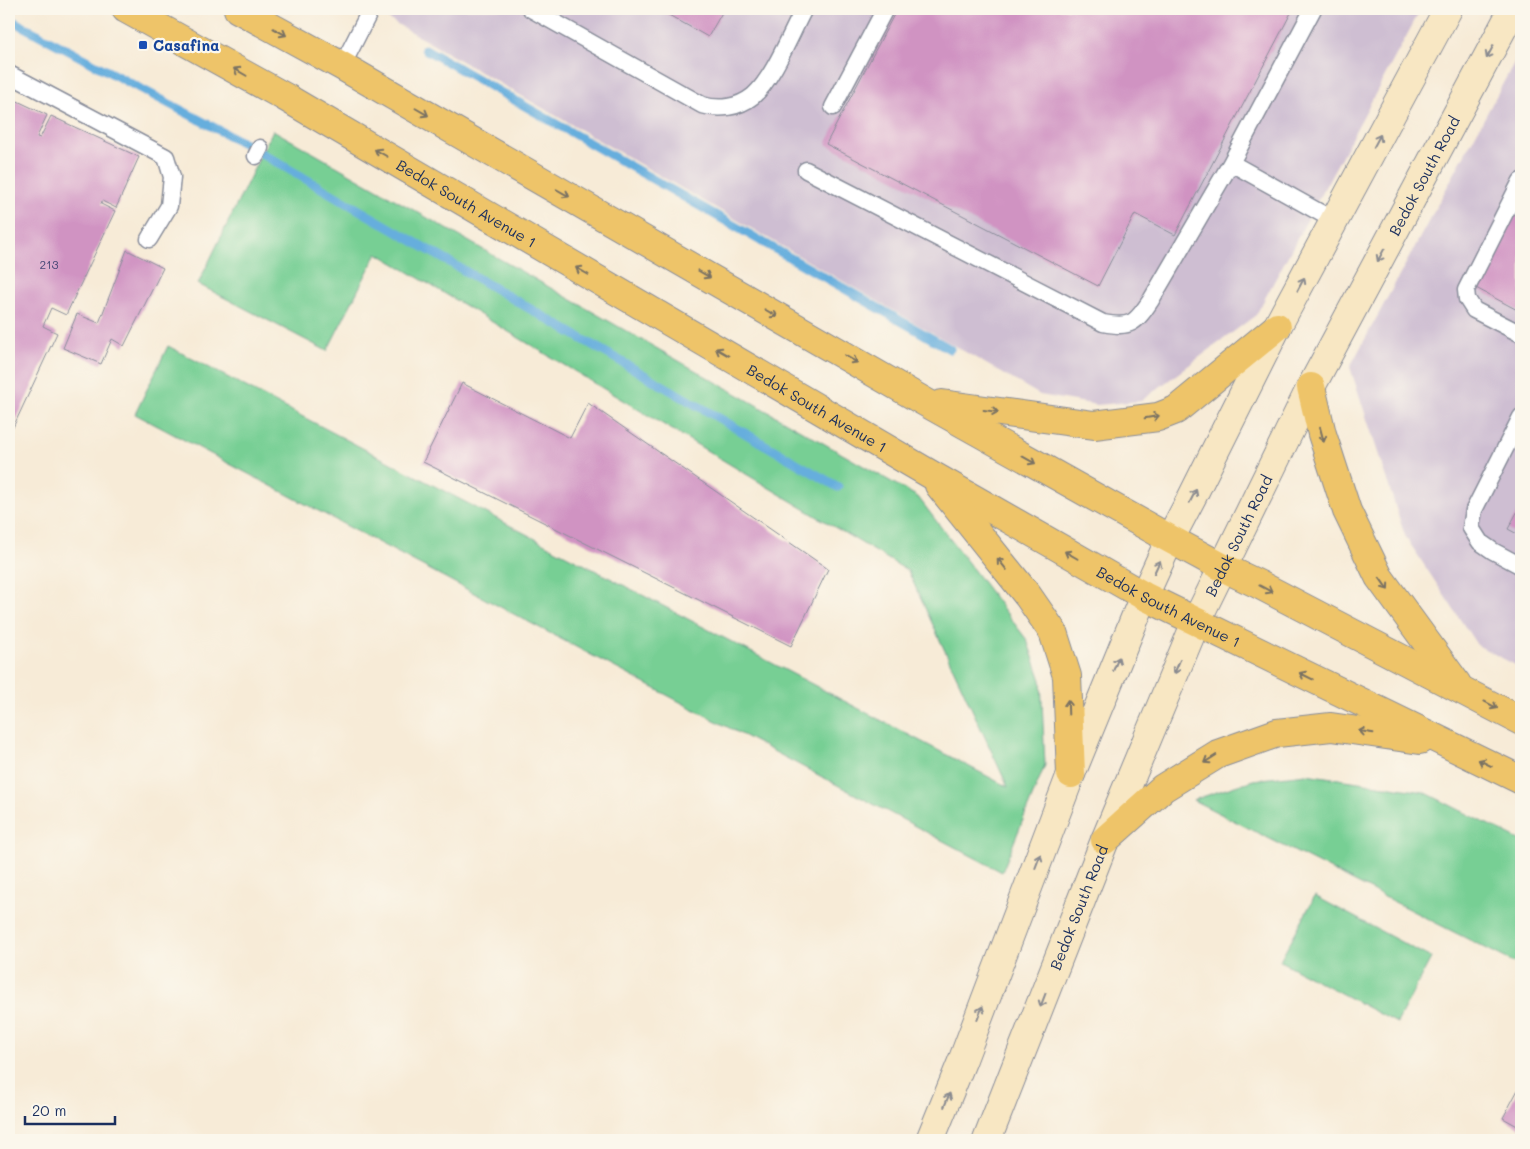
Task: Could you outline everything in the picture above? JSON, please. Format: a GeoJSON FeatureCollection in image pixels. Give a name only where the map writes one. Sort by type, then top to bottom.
{"type":"FeatureCollection","features":[{"type":"Feature","properties":{"kind":"main road","name":"Bedok South Avenue 1"},"geometry":{"type":"LineString","coordinates":[[126,9],[285,97],[930,474],[1144,596],[1521,780]]}},
{"type":"Feature","properties":{"kind":"main road"},"geometry":{"type":"LineString","coordinates":[[238,9],[342,66],[925,402],[1170,539],[1521,721]]}},
{"type":"Feature","properties":{"kind":"main road"},"geometry":{"type":"LineString","coordinates":[[930,1140],[963,1059],[1071,774],[1144,596],[1170,539],[1277,327],[1448,9]]}},
{"type":"Feature","properties":{"kind":"main road","name":"Bedok South Road"},"geometry":{"type":"LineString","coordinates":[[987,1140],[1105,840],[1196,622],[1311,388],[1513,9]]}},
{"type":"Feature","properties":{"kind":"main road"},"geometry":{"type":"LineString","coordinates":[[925,402],[1094,425],[1158,417],[1176,410],[1277,327]]}},
{"type":"Feature","properties":{"kind":"main road"},"geometry":{"type":"LineString","coordinates":[[1311,388],[1322,434],[1347,511],[1379,577],[1461,689]]}},
{"type":"Feature","properties":{"kind":"main road"},"geometry":{"type":"LineString","coordinates":[[930,474],[1028,596],[1053,632],[1067,676],[1071,774]]}},
{"type":"Feature","properties":{"kind":"main road"},"geometry":{"type":"LineString","coordinates":[[1105,840],[1163,788],[1210,758],[1277,733],[1330,727],[1449,744]]}},
{"type":"Feature","properties":{"kind":"lane"},"geometry":{"type":"LineString","coordinates":[[342,66],[371,9]]}},
{"type":"Feature","properties":{"kind":"lane"},"geometry":{"type":"LineString","coordinates":[[530,9],[702,105],[714,108],[732,107],[752,96],[769,77],[804,9]]}},
{"type":"Feature","properties":{"kind":"lane"},"geometry":{"type":"LineString","coordinates":[[833,107],[885,9]]}},
{"type":"Feature","properties":{"kind":"lane"},"geometry":{"type":"LineString","coordinates":[[806,170],[1103,323],[1118,326],[1128,325],[1142,314],[1151,300],[1231,163],[1313,9]]}},
{"type":"Feature","properties":{"kind":"lane"},"geometry":{"type":"LineString","coordinates":[[9,74],[166,157],[172,177],[169,206],[149,239]]}},
{"type":"Feature","properties":{"kind":"lane"},"geometry":{"type":"LineString","coordinates":[[1231,163],[1335,221]]}},
{"type":"Feature","properties":{"kind":"lane"},"geometry":{"type":"LineString","coordinates":[[1521,181],[1466,290],[1467,299],[1474,310],[1521,334]]}},
{"type":"Feature","properties":{"kind":"lane"},"geometry":{"type":"LineString","coordinates":[[1521,417],[1474,510],[1471,528],[1480,542],[1521,566]]}},
{"type":"Feature","properties":{"kind":"shaded area"},"geometry":{"type":"Polygon","coordinates":[[[371,9],[1421,9],[1256,315],[1141,401],[1097,405],[1040,395],[371,9]]]}},
{"type":"Feature","properties":{"kind":"shaded area"},"geometry":{"type":"Polygon","coordinates":[[[1521,50],[1521,668],[1477,645],[1405,536],[1350,367],[1521,50]]]}},
{"type":"Feature","properties":{"kind":"green space"},"geometry":{"type":"Polygon","coordinates":[[[273,130],[918,497],[1027,640],[1041,680],[1045,765],[1002,872],[135,414],[168,346],[1008,787],[908,571],[377,253],[327,351],[198,284],[273,130]]]}},
{"type":"Feature","properties":{"kind":"green space"},"geometry":{"type":"Polygon","coordinates":[[[1306,774],[1424,792],[1521,841],[1521,966],[1193,800],[1253,780],[1306,774]]]}},
{"type":"Feature","properties":{"kind":"green space"},"geometry":{"type":"Polygon","coordinates":[[[1315,896],[1431,958],[1397,1023],[1280,961],[1315,896]]]}},
{"type":"Feature","properties":{"kind":"building"},"geometry":{"type":"Polygon","coordinates":[[[658,9],[724,9],[708,37],[658,9]]]}},
{"type":"Feature","properties":{"kind":"building"},"geometry":{"type":"Polygon","coordinates":[[[897,9],[1293,9],[1175,235],[1135,214],[1098,286],[826,144],[897,9]]]}},
{"type":"Feature","properties":{"kind":"building"},"geometry":{"type":"Polygon","coordinates":[[[9,97],[47,115],[37,137],[40,138],[51,116],[139,157],[116,208],[102,201],[101,204],[115,211],[66,315],[51,308],[43,326],[57,333],[9,436],[9,220],[14,214],[9,204],[9,97]]]}},
{"type":"Feature","properties":{"kind":"building"},"geometry":{"type":"Polygon","coordinates":[[[1521,200],[1521,312],[1476,288],[1521,200]]]}},
{"type":"Feature","properties":{"kind":"building"},"geometry":{"type":"Polygon","coordinates":[[[127,250],[163,268],[124,346],[112,339],[101,364],[63,348],[77,314],[99,323],[127,250]]]}},
{"type":"Feature","properties":{"kind":"building"},"geometry":{"type":"Polygon","coordinates":[[[462,383],[570,438],[588,403],[828,569],[791,646],[423,462],[462,383]]]}},
{"type":"Feature","properties":{"kind":"building"},"geometry":{"type":"Polygon","coordinates":[[[1521,505],[1521,536],[1508,529],[1521,505]]]}},
{"type":"Feature","properties":{"kind":"building"},"geometry":{"type":"Polygon","coordinates":[[[1521,1084],[1521,1128],[1503,1118],[1521,1084]]]}},
{"type":"Feature","properties":{"kind":"waterway"},"geometry":{"type":"LineString","coordinates":[[9,19],[247,145],[838,487]]}},
{"type":"Feature","properties":{"kind":"waterway"},"geometry":{"type":"LineString","coordinates":[[425,49],[950,349]]}},
{"type":"Feature","properties":{"kind":"place","name":"Casafina"},"geometry":{"type":"Point","coordinates":[143,45]}}]}
